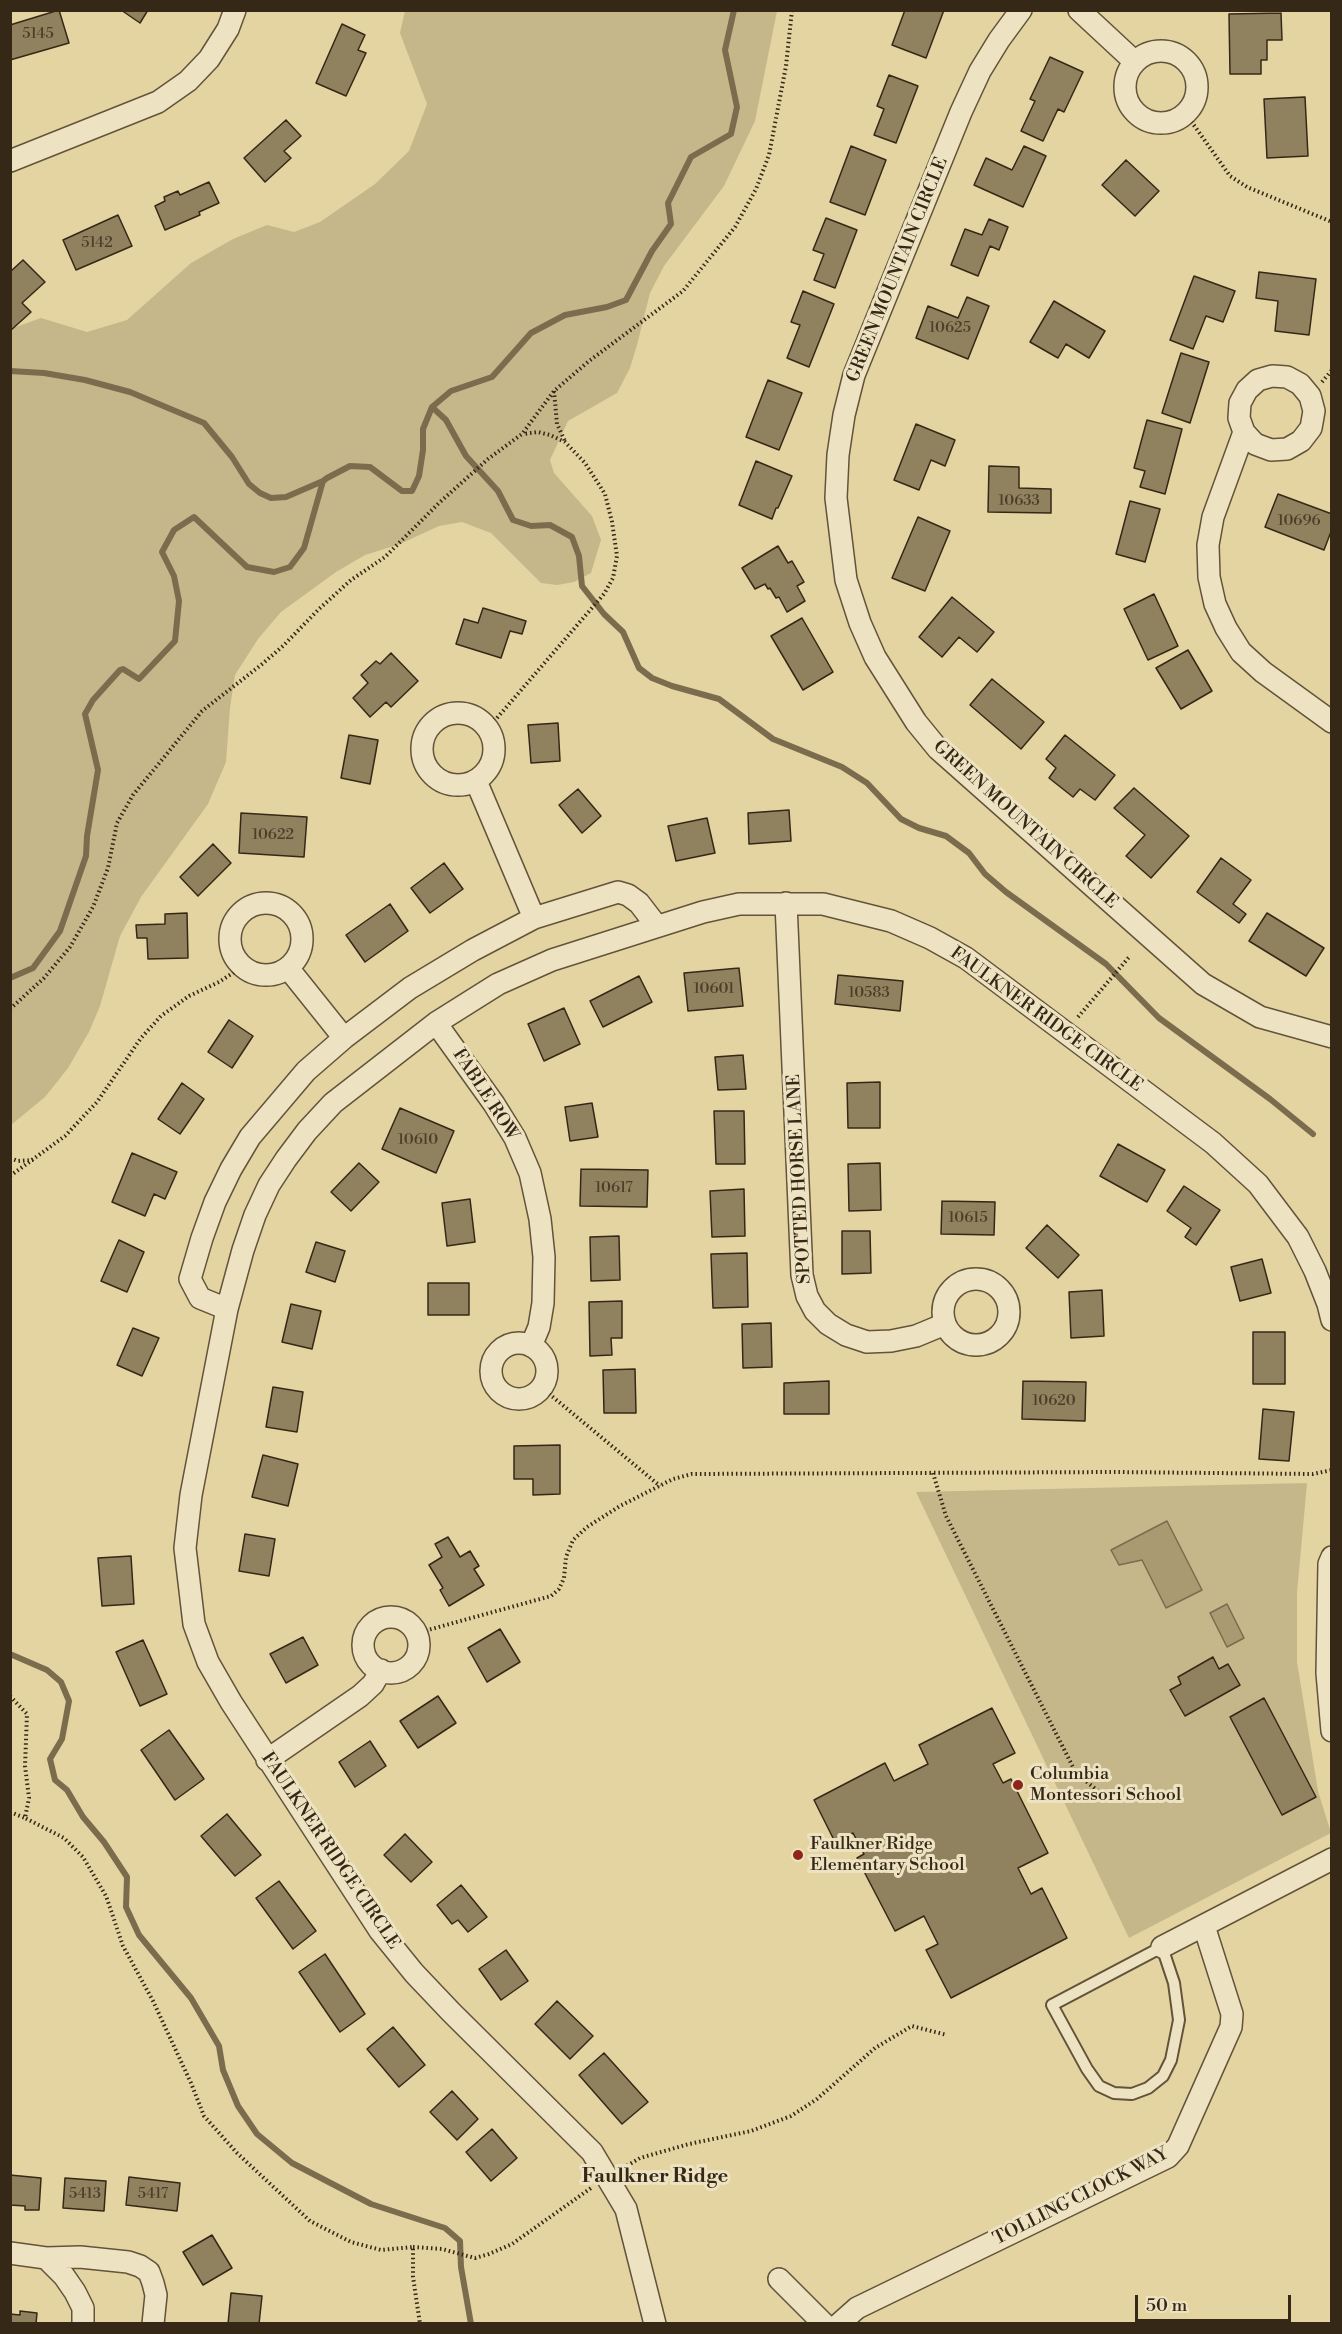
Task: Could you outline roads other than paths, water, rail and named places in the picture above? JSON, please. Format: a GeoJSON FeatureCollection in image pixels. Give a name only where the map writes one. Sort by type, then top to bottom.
{"type":"FeatureCollection","features":[{"type":"Feature","properties":{"kind":"street"},"geometry":{"type":"LineString","coordinates":[[10,161],[158,102],[188,81],[209,59],[228,29],[236,10]]}},
{"type":"Feature","properties":{"kind":"street","name":"GREEN MOUNTAIN CIRCLE"},"geometry":{"type":"LineString","coordinates":[[1021,10],[989,55],[966,101],[854,375],[837,455],[836,498],[846,580],[860,623],[875,657],[916,722],[938,749],[1203,984],[1260,1017],[1332,1037]]}},
{"type":"Feature","properties":{"kind":"street"},"geometry":{"type":"LineString","coordinates":[[1079,10],[1136,62]]}},
{"type":"Feature","properties":{"kind":"street"},"geometry":{"type":"LineString","coordinates":[[1156,51],[1170,52],[1187,62],[1196,77],[1198,89],[1194,103],[1186,114],[1176,121],[1162,123],[1146,120],[1135,112],[1128,102],[1125,88],[1128,74],[1136,62],[1156,51]]}},
{"type":"Feature","properties":{"kind":"street"},"geometry":{"type":"LineString","coordinates":[[1244,432],[1213,517],[1208,545],[1209,576],[1215,604],[1241,652],[1263,672],[1332,722]]}},
{"type":"Feature","properties":{"kind":"street"},"geometry":{"type":"LineString","coordinates":[[461,713],[474,716],[485,724],[493,739],[494,754],[488,771],[476,781],[456,785],[440,780],[430,772],[423,758],[422,744],[427,730],[438,719],[448,714],[461,713]]}},
{"type":"Feature","properties":{"kind":"street"},"geometry":{"type":"LineString","coordinates":[[476,781],[534,918]]}},
{"type":"Feature","properties":{"kind":"street"},"geometry":{"type":"LineString","coordinates":[[227,1309],[200,1298],[190,1279],[215,1202],[250,1137],[306,1071],[344,1038],[410,988],[473,950],[534,918],[618,892],[628,895],[639,903],[656,925]]}},
{"type":"Feature","properties":{"kind":"street"},"geometry":{"type":"LineString","coordinates":[[263,903],[275,904],[288,910],[298,922],[302,937],[299,954],[288,968],[270,975],[255,974],[242,967],[234,956],[230,941],[232,928],[239,915],[249,907],[263,903]]}},
{"type":"Feature","properties":{"kind":"street","name":"SPOTTED HORSE LANE"},"geometry":{"type":"LineString","coordinates":[[786,903],[802,1275],[807,1296],[815,1311],[828,1324],[846,1335],[867,1342],[891,1341],[916,1336],[945,1324]]}},
{"type":"Feature","properties":{"kind":"street","name":"FAULKNER RIDGE CIRCLE"},"geometry":{"type":"LineString","coordinates":[[656,2324],[626,2209],[592,2152],[444,2004],[380,1931],[267,1760],[208,1662],[194,1624],[185,1548],[191,1495],[227,1309],[255,1215],[269,1185],[286,1159],[333,1103],[436,1023],[498,984],[552,960],[656,925],[739,904],[823,904],[891,921],[930,938],[966,958],[1213,1143],[1258,1184],[1298,1237],[1315,1271],[1332,1320]]}},
{"type":"Feature","properties":{"kind":"street"},"geometry":{"type":"LineString","coordinates":[[288,968],[344,1038]]}},
{"type":"Feature","properties":{"kind":"street","name":"FABLE ROW"},"geometry":{"type":"LineString","coordinates":[[436,1023],[494,1104],[515,1138],[530,1173],[540,1219],[543,1257],[543,1303],[531,1346]]}},
{"type":"Feature","properties":{"kind":"street"},"geometry":{"type":"LineString","coordinates":[[517,1343],[531,1346],[543,1357],[546,1365],[547,1376],[542,1388],[531,1396],[516,1399],[501,1393],[492,1379],[493,1362],[505,1347],[517,1343]]}},
{"type":"Feature","properties":{"kind":"street"},"geometry":{"type":"LineString","coordinates":[[1332,1557],[1329,1564],[1327,1673],[1332,1731]]}},
{"type":"Feature","properties":{"kind":"street"},"geometry":{"type":"LineString","coordinates":[[401,1618],[411,1624],[417,1633],[418,1652],[409,1667],[391,1673],[381,1670],[370,1663],[363,1646],[366,1633],[371,1625],[380,1619],[401,1618]]}},
{"type":"Feature","properties":{"kind":"street"},"geometry":{"type":"LineString","coordinates":[[267,1760],[360,1696],[373,1684],[381,1670]]}},
{"type":"Feature","properties":{"kind":"street"},"geometry":{"type":"LineString","coordinates":[[1162,1947],[1332,1859]]}},
{"type":"Feature","properties":{"kind":"street","name":"TOLLING CLOCK WAY"},"geometry":{"type":"LineString","coordinates":[[840,2324],[857,2308],[1168,2157],[1178,2145],[1231,2027],[1232,2013],[1204,1926]]}},
{"type":"Feature","properties":{"kind":"street"},"geometry":{"type":"LineString","coordinates":[[10,2253],[46,2258],[81,2257],[128,2262],[140,2266],[149,2272],[156,2295],[153,2324]]}},
{"type":"Feature","properties":{"kind":"street"},"geometry":{"type":"LineString","coordinates":[[46,2258],[64,2276],[75,2292],[83,2308],[83,2324]]}},
{"type":"Feature","properties":{"kind":"street"},"geometry":{"type":"LineString","coordinates":[[779,2279],[824,2324]]}},
{"type":"Feature","properties":{"kind":"lane"},"geometry":{"type":"LineString","coordinates":[[1162,1947],[1174,1983],[1179,2020],[1171,2060],[1163,2076],[1148,2088],[1132,2094],[1114,2093],[1099,2086],[1087,2069],[1052,2005],[1162,1947]]}},
{"type":"Feature","properties":{"kind":"waterway"},"geometry":{"type":"LineString","coordinates":[[10,978],[33,968],[60,931],[86,856],[98,770],[85,714],[93,700],[120,670],[123,669],[139,679],[175,641],[179,601],[174,576],[162,552],[174,530],[194,517],[247,567],[274,572],[290,567],[304,548],[323,481],[350,466],[370,467],[402,491],[412,491],[419,476],[423,429],[432,407],[451,391],[492,377],[531,333],[565,315],[607,307],[626,300],[652,251],[671,224],[668,203],[691,157],[731,134],[737,107],[725,50],[734,10]]}},
{"type":"Feature","properties":{"kind":"waterway"},"geometry":{"type":"LineString","coordinates":[[10,371],[44,373],[85,380],[130,392],[204,423],[232,457],[249,484],[271,498],[286,497],[323,481]]}},
{"type":"Feature","properties":{"kind":"waterway"},"geometry":{"type":"LineString","coordinates":[[432,407],[446,420],[466,456],[498,491],[513,520],[531,526],[550,525],[572,537],[579,556],[582,586],[604,614],[623,632],[639,668],[652,678],[672,686],[719,699],[773,739],[842,767],[867,783],[901,819],[919,828],[946,836],[969,853],[985,874],[1006,892],[1106,964],[1159,1018],[1270,1099],[1313,1134]]}},
{"type":"Feature","properties":{"kind":"waterway"},"geometry":{"type":"LineString","coordinates":[[10,1654],[47,1670],[61,1682],[69,1701],[62,1739],[50,1759],[55,1780],[67,1790],[83,1817],[104,1842],[127,1877],[126,1907],[139,1935],[191,1998],[219,2046],[223,2070],[238,2106],[257,2134],[292,2163],[371,2204],[445,2228],[460,2241],[461,2267],[471,2324]]}},
{"type":"Feature","properties":{"kind":"place","name":"Columbia Montessori School"},"geometry":{"type":"Point","coordinates":[1018,1785]}},
{"type":"Feature","properties":{"kind":"place","name":"Faulkner Ridge Elementary School"},"geometry":{"type":"Point","coordinates":[798,1855]}},
{"type":"Feature","properties":{"kind":"district","name":"Faulkner Ridge"},"geometry":{"type":"Point","coordinates":[655,2177]}}]}
